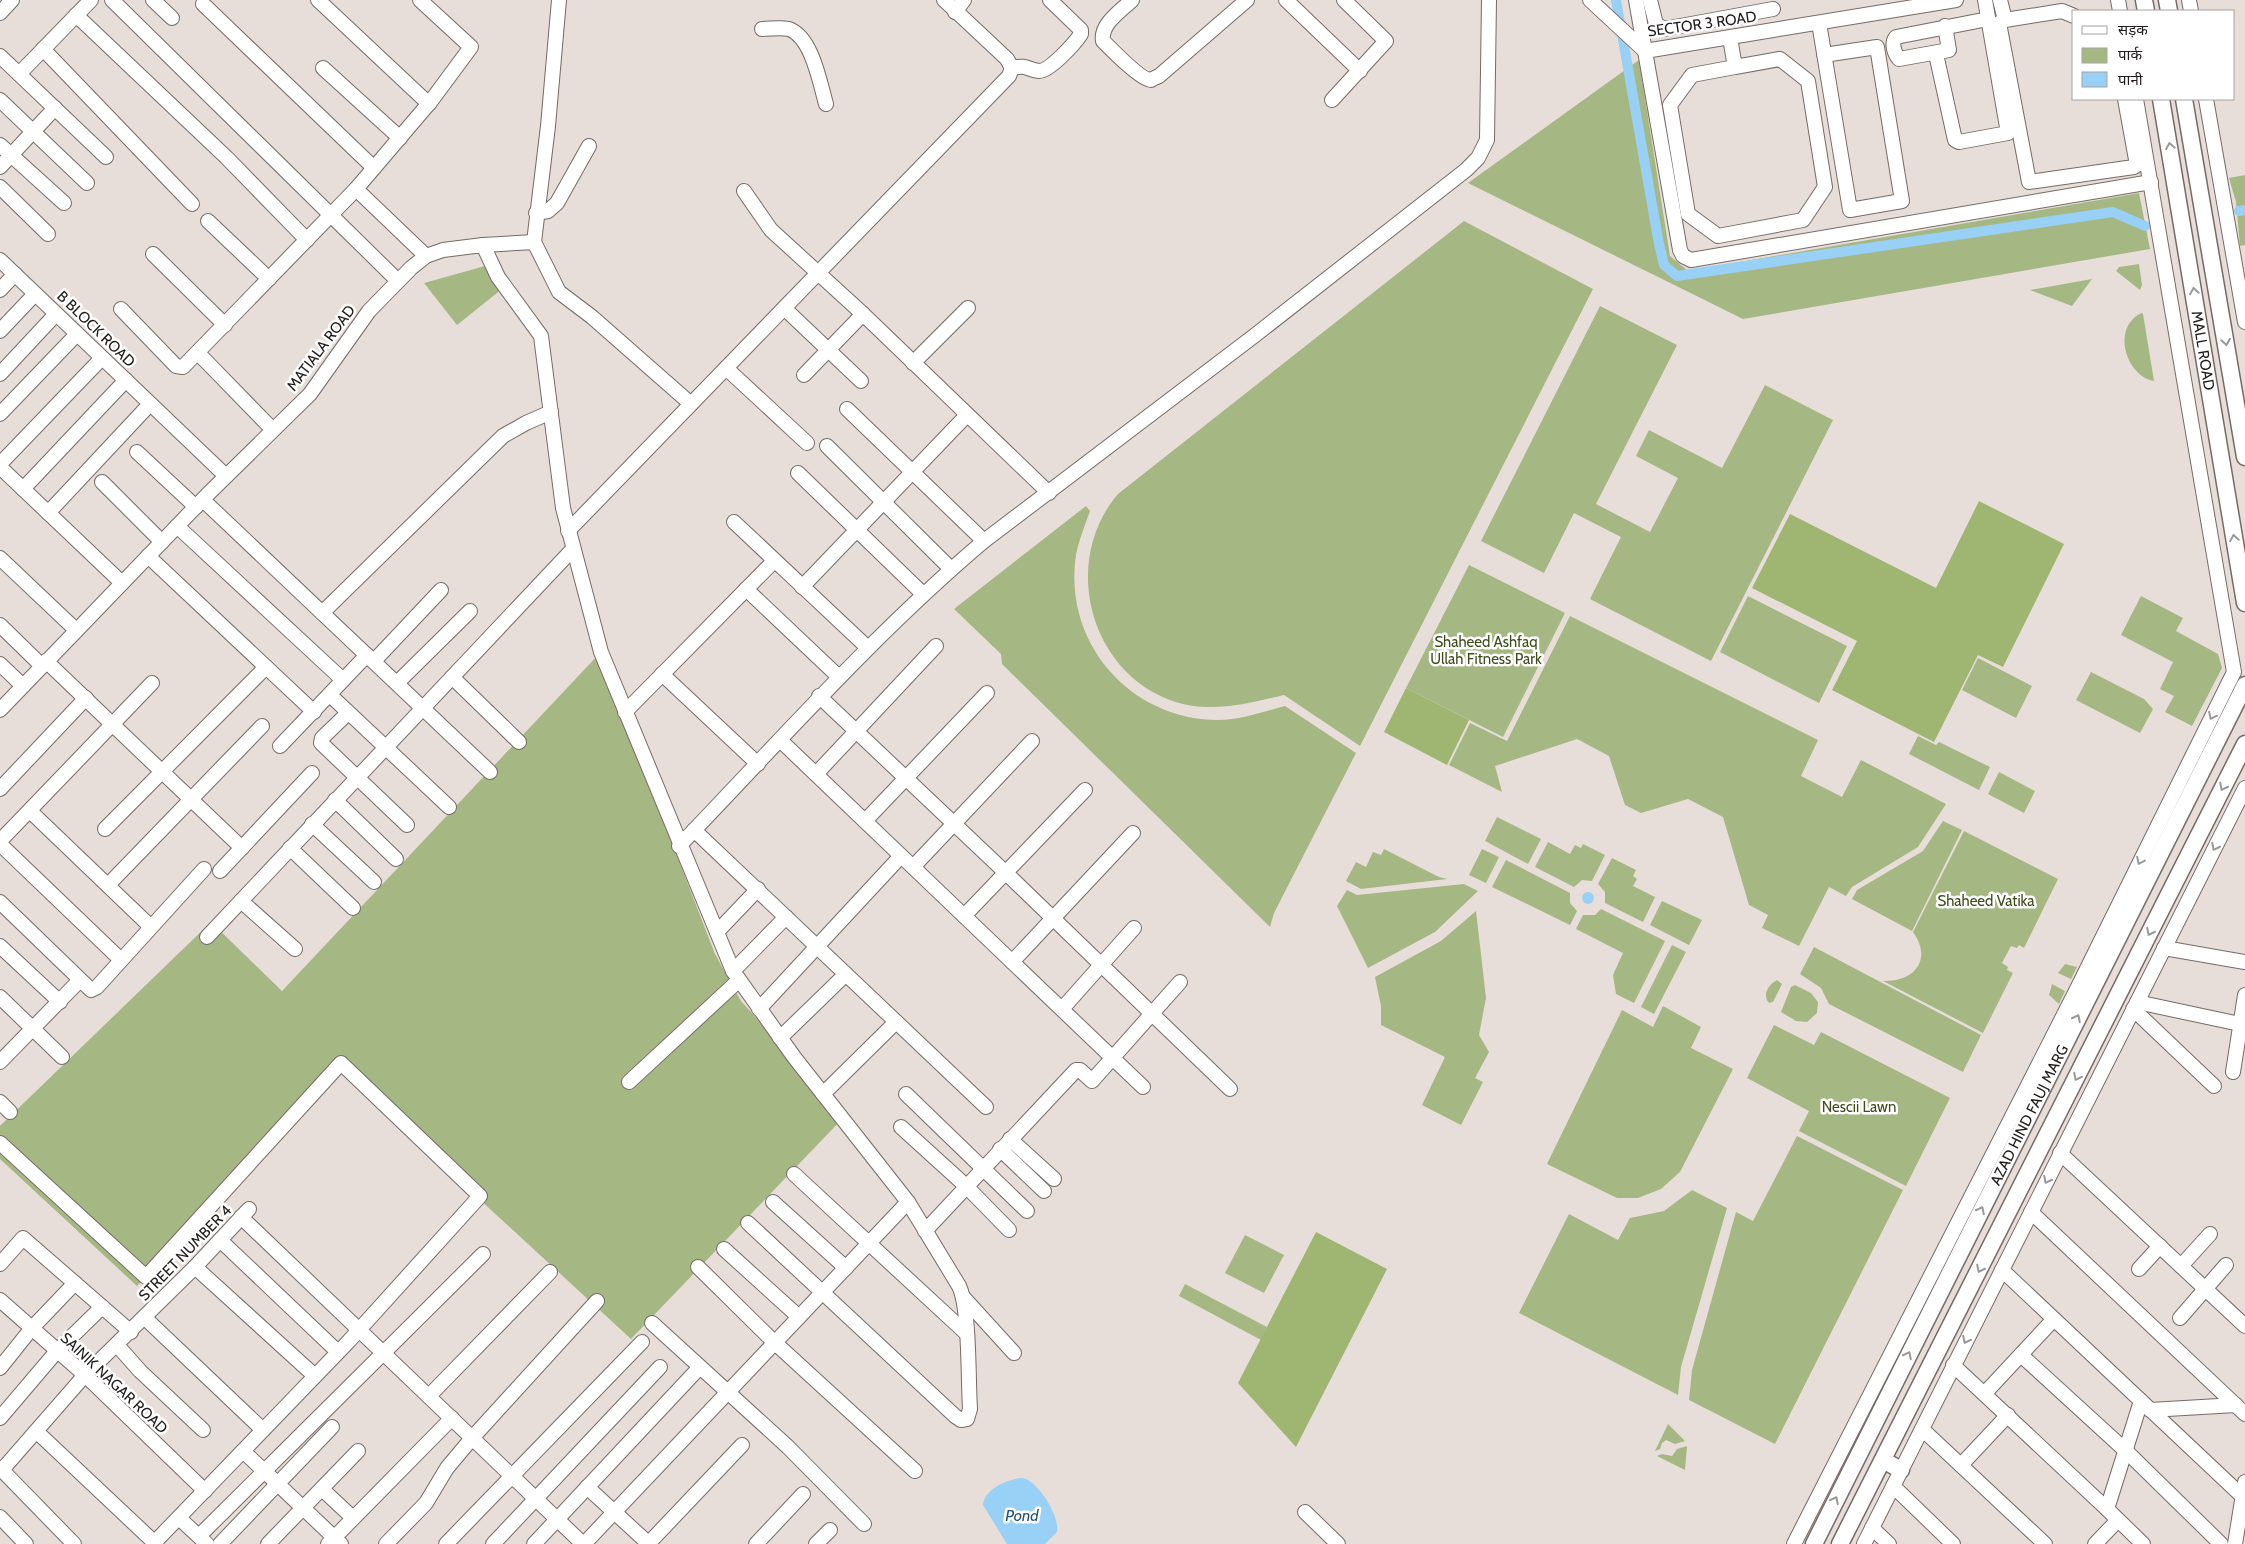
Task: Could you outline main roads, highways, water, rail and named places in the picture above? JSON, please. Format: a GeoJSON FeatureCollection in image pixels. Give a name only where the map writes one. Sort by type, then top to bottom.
{"type":"FeatureCollection","features":[{"type":"Feature","properties":{"kind":"main road","name":"MALL ROAD"},"geometry":{"type":"LineString","coordinates":[[2161,100],[2245,603]]}},
{"type":"Feature","properties":{"kind":"main road","name":"MALL ROAD"},"geometry":{"type":"LineString","coordinates":[[2184,100],[2243,431],[2245,457]]}},
{"type":"Feature","properties":{"kind":"main road","name":"AZAD HIND FAUJ MARG"},"geometry":{"type":"LineString","coordinates":[[1814,1544],[2245,685]]}},
{"type":"Feature","properties":{"kind":"main road","name":"AZAD HIND FAUJ MARG"},"geometry":{"type":"LineString","coordinates":[[1840,1544],[2245,744]]}},
{"type":"Feature","properties":{"kind":"main road"},"geometry":{"type":"LineString","coordinates":[[1883,1460],[1901,1470]]}},
{"type":"Feature","properties":{"kind":"water"},"geometry":{"type":"Polygon","coordinates":[[[1586,892],[1590,892],[1594,898],[1590,904],[1586,904],[1582,900],[1582,896],[1586,892]]]}},
{"type":"Feature","properties":{"kind":"water","name":"Pond"},"geometry":{"type":"Polygon","coordinates":[[[1022,1478],[1035,1485],[1041,1492],[1055,1518],[1057,1532],[1045,1544],[1007,1544],[983,1505],[984,1499],[992,1490],[1010,1480],[1022,1478]]]}},
{"type":"Feature","properties":{"kind":"waterway"},"geometry":{"type":"LineString","coordinates":[[1616,0],[1659,244],[1664,265],[1677,276],[2113,212],[2145,226]]}},
{"type":"Feature","properties":{"kind":"waterway"},"geometry":{"type":"LineString","coordinates":[[2239,211],[2245,210]]}},
{"type":"Feature","properties":{"kind":"park label","name":"Shaheed Ashfaq Ullah Fitness Park"},"geometry":{"type":"Point","coordinates":[1486,650]}},
{"type":"Feature","properties":{"kind":"park label","name":"Shaheed Vatika"},"geometry":{"type":"Point","coordinates":[1986,901]}},
{"type":"Feature","properties":{"kind":"park label","name":"Nescii Lawn"},"geometry":{"type":"Point","coordinates":[1859,1107]}}]}
